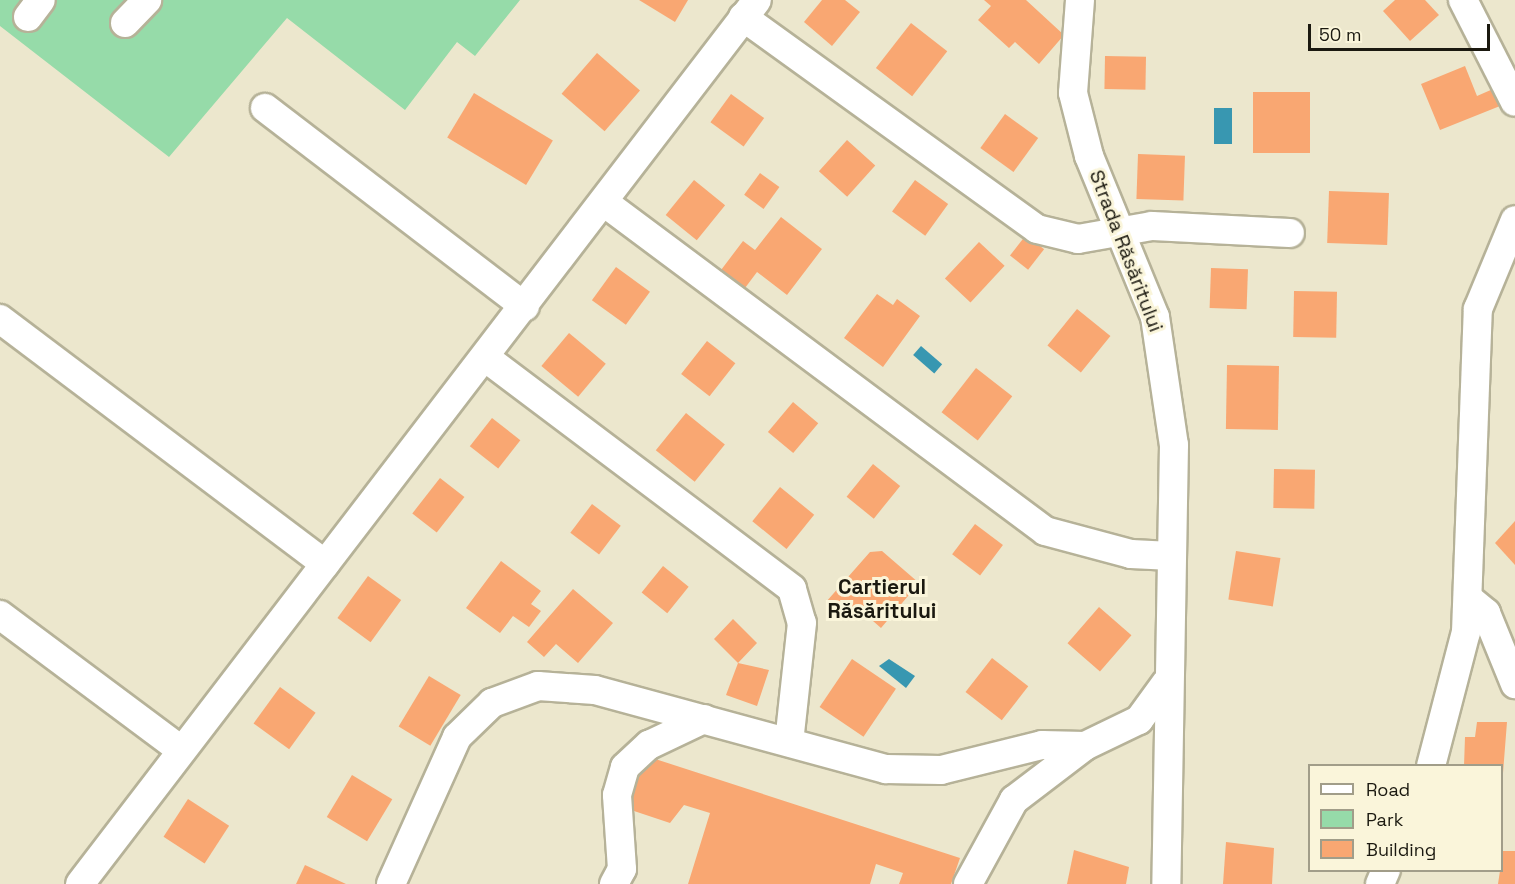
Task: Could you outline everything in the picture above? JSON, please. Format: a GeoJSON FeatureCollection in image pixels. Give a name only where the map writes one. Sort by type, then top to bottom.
{"type":"FeatureCollection","features":[{"type":"Feature","properties":{"kind":"street"},"geometry":{"type":"LineString","coordinates":[[125,23],[147,0]]}},
{"type":"Feature","properties":{"kind":"street","name":"Strada Răsăritului"},"geometry":{"type":"LineString","coordinates":[[1080,0],[1073,93],[1089,156],[1155,317],[1165,356],[1174,445],[1166,683],[1166,884]]}},
{"type":"Feature","properties":{"kind":"street"},"geometry":{"type":"LineString","coordinates":[[1463,0],[1515,102]]}},
{"type":"Feature","properties":{"kind":"street"},"geometry":{"type":"LineString","coordinates":[[80,884],[181,750],[525,308],[750,9],[1037,229],[1078,239],[1152,226],[1290,233]]}},
{"type":"Feature","properties":{"kind":"street"},"geometry":{"type":"LineString","coordinates":[[265,108],[525,308]]}},
{"type":"Feature","properties":{"kind":"street"},"geometry":{"type":"LineString","coordinates":[[605,203],[1044,531],[1131,554],[1172,556]]}},
{"type":"Feature","properties":{"kind":"street"},"geometry":{"type":"LineString","coordinates":[[1431,764],[1461,663],[1469,599],[1478,309],[1515,220]]}},
{"type":"Feature","properties":{"kind":"street"},"geometry":{"type":"LineString","coordinates":[[0,319],[325,564]]}},
{"type":"Feature","properties":{"kind":"street"},"geometry":{"type":"LineString","coordinates":[[486,358],[792,590],[802,623],[789,742]]}},
{"type":"Feature","properties":{"kind":"street"},"geometry":{"type":"LineString","coordinates":[[1469,599],[1486,613],[1515,684]]}},
{"type":"Feature","properties":{"kind":"street"},"geometry":{"type":"LineString","coordinates":[[0,615],[181,750]]}},
{"type":"Feature","properties":{"kind":"street"},"geometry":{"type":"LineString","coordinates":[[968,884],[1014,800],[1085,746],[1139,720],[1166,683]]}},
{"type":"Feature","properties":{"kind":"street"},"geometry":{"type":"LineString","coordinates":[[391,884],[457,738],[492,703],[538,686],[595,690],[897,770],[941,770],[1042,745],[1085,746]]}},
{"type":"Feature","properties":{"kind":"street"},"geometry":{"type":"LineString","coordinates":[[615,884],[622,869],[617,795],[625,767],[649,745],[704,719]]}},
{"type":"Feature","properties":{"kind":"green space"},"geometry":{"type":"Polygon","coordinates":[[[0,0],[520,0],[475,56],[457,42],[405,110],[287,18],[169,157],[0,26],[0,0]]]}},
{"type":"Feature","properties":{"kind":"water"},"geometry":{"type":"Polygon","coordinates":[[[1214,108],[1232,108],[1232,144],[1214,144],[1214,108]]]}},
{"type":"Feature","properties":{"kind":"water"},"geometry":{"type":"Polygon","coordinates":[[[921,346],[942,364],[934,373],[913,355],[921,346]]]}},
{"type":"Feature","properties":{"kind":"water"},"geometry":{"type":"Polygon","coordinates":[[[889,659],[915,676],[906,688],[879,666],[889,659]]]}},
{"type":"Feature","properties":{"kind":"building"},"geometry":{"type":"Polygon","coordinates":[[[639,0],[688,0],[675,22],[639,0]]]}},
{"type":"Feature","properties":{"kind":"building"},"geometry":{"type":"Polygon","coordinates":[[[822,0],[845,0],[860,12],[832,46],[804,22],[822,0]]]}},
{"type":"Feature","properties":{"kind":"building"},"geometry":{"type":"Polygon","coordinates":[[[984,0],[1026,0],[1064,35],[1039,64],[1015,42],[1009,48],[978,20],[991,6],[984,0]]]}},
{"type":"Feature","properties":{"kind":"building"},"geometry":{"type":"Polygon","coordinates":[[[1395,0],[1425,0],[1439,15],[1410,41],[1383,11],[1395,0]]]}},
{"type":"Feature","properties":{"kind":"building"},"geometry":{"type":"Polygon","coordinates":[[[911,23],[947,51],[912,96],[876,68],[911,23]]]}},
{"type":"Feature","properties":{"kind":"building"},"geometry":{"type":"Polygon","coordinates":[[[597,53],[640,90],[605,131],[562,94],[597,53]]]}},
{"type":"Feature","properties":{"kind":"building"},"geometry":{"type":"Polygon","coordinates":[[[1105,56],[1146,57],[1145,90],[1104,89],[1105,56]]]}},
{"type":"Feature","properties":{"kind":"building"},"geometry":{"type":"Polygon","coordinates":[[[1465,66],[1477,96],[1493,89],[1500,106],[1440,130],[1421,84],[1465,66]]]}},
{"type":"Feature","properties":{"kind":"building"},"geometry":{"type":"Polygon","coordinates":[[[1253,92],[1310,92],[1310,153],[1253,153],[1253,92]]]}},
{"type":"Feature","properties":{"kind":"building"},"geometry":{"type":"Polygon","coordinates":[[[474,93],[553,140],[526,185],[447,138],[474,93]]]}},
{"type":"Feature","properties":{"kind":"building"},"geometry":{"type":"Polygon","coordinates":[[[731,94],[764,118],[744,146],[710,122],[731,94]]]}},
{"type":"Feature","properties":{"kind":"building"},"geometry":{"type":"Polygon","coordinates":[[[1005,114],[1038,138],[1013,172],[980,148],[1005,114]]]}},
{"type":"Feature","properties":{"kind":"building"},"geometry":{"type":"Polygon","coordinates":[[[847,140],[875,165],[847,197],[819,171],[847,140]]]}},
{"type":"Feature","properties":{"kind":"building"},"geometry":{"type":"Polygon","coordinates":[[[1138,154],[1185,156],[1183,201],[1136,199],[1138,154]]]}},
{"type":"Feature","properties":{"kind":"building"},"geometry":{"type":"Polygon","coordinates":[[[760,173],[779,187],[764,209],[744,195],[760,173]]]}},
{"type":"Feature","properties":{"kind":"building"},"geometry":{"type":"Polygon","coordinates":[[[694,180],[725,205],[697,240],[666,215],[694,180]]]}},
{"type":"Feature","properties":{"kind":"building"},"geometry":{"type":"Polygon","coordinates":[[[915,180],[948,204],[925,236],[892,212],[915,180]]]}},
{"type":"Feature","properties":{"kind":"building"},"geometry":{"type":"Polygon","coordinates":[[[1329,191],[1389,193],[1387,245],[1327,243],[1329,191]]]}},
{"type":"Feature","properties":{"kind":"building"},"geometry":{"type":"Polygon","coordinates":[[[781,217],[822,249],[787,295],[757,272],[742,292],[718,274],[743,241],[755,250],[781,217]]]}},
{"type":"Feature","properties":{"kind":"building"},"geometry":{"type":"Polygon","coordinates":[[[1026,235],[1044,249],[1028,270],[1010,255],[1026,235]]]}},
{"type":"Feature","properties":{"kind":"building"},"geometry":{"type":"Polygon","coordinates":[[[979,242],[1005,266],[970,302],[945,279],[979,242]]]}},
{"type":"Feature","properties":{"kind":"building"},"geometry":{"type":"Polygon","coordinates":[[[616,267],[650,292],[626,325],[592,300],[616,267]]]}},
{"type":"Feature","properties":{"kind":"building"},"geometry":{"type":"Polygon","coordinates":[[[1211,268],[1248,269],[1247,309],[1210,308],[1211,268]]]}},
{"type":"Feature","properties":{"kind":"building"},"geometry":{"type":"Polygon","coordinates":[[[1294,291],[1337,292],[1336,338],[1293,337],[1294,291]]]}},
{"type":"Feature","properties":{"kind":"building"},"geometry":{"type":"Polygon","coordinates":[[[877,294],[893,305],[897,299],[920,316],[883,367],[844,338],[877,294]]]}},
{"type":"Feature","properties":{"kind":"building"},"geometry":{"type":"Polygon","coordinates":[[[1077,309],[1110,336],[1081,373],[1047,346],[1077,309]]]}},
{"type":"Feature","properties":{"kind":"building"},"geometry":{"type":"Polygon","coordinates":[[[569,333],[606,364],[578,397],[541,366],[569,333]]]}},
{"type":"Feature","properties":{"kind":"building"},"geometry":{"type":"Polygon","coordinates":[[[707,341],[735,363],[710,396],[681,374],[707,341]]]}},
{"type":"Feature","properties":{"kind":"building"},"geometry":{"type":"Polygon","coordinates":[[[1227,365],[1279,366],[1278,430],[1226,429],[1227,365]]]}},
{"type":"Feature","properties":{"kind":"building"},"geometry":{"type":"Polygon","coordinates":[[[976,368],[1012,396],[978,440],[942,412],[976,368]]]}},
{"type":"Feature","properties":{"kind":"building"},"geometry":{"type":"Polygon","coordinates":[[[793,402],[818,423],[793,453],[768,432],[793,402]]]}},
{"type":"Feature","properties":{"kind":"building"},"geometry":{"type":"Polygon","coordinates":[[[686,413],[725,444],[695,482],[656,450],[686,413]]]}},
{"type":"Feature","properties":{"kind":"building"},"geometry":{"type":"Polygon","coordinates":[[[492,418],[520,440],[498,469],[470,446],[492,418]]]}},
{"type":"Feature","properties":{"kind":"building"},"geometry":{"type":"Polygon","coordinates":[[[873,464],[900,486],[874,519],[847,497],[873,464]]]}},
{"type":"Feature","properties":{"kind":"building"},"geometry":{"type":"Polygon","coordinates":[[[1274,469],[1315,470],[1314,509],[1273,508],[1274,469]]]}},
{"type":"Feature","properties":{"kind":"building"},"geometry":{"type":"Polygon","coordinates":[[[440,478],[464,497],[437,533],[412,513],[440,478]]]}},
{"type":"Feature","properties":{"kind":"building"},"geometry":{"type":"Polygon","coordinates":[[[780,487],[814,515],[787,549],[752,521],[780,487]]]}},
{"type":"Feature","properties":{"kind":"building"},"geometry":{"type":"Polygon","coordinates":[[[592,504],[621,526],[599,554],[570,533],[592,504]]]}},
{"type":"Feature","properties":{"kind":"building"},"geometry":{"type":"Polygon","coordinates":[[[1515,521],[1515,565],[1495,543],[1515,521]]]}},
{"type":"Feature","properties":{"kind":"building"},"geometry":{"type":"Polygon","coordinates":[[[975,524],[1003,545],[980,575],[952,554],[975,524]]]}},
{"type":"Feature","properties":{"kind":"building"},"geometry":{"type":"Polygon","coordinates":[[[882,551],[919,583],[881,628],[857,607],[846,620],[826,602],[870,552],[882,551]]]}},
{"type":"Feature","properties":{"kind":"building"},"geometry":{"type":"Polygon","coordinates":[[[1236,551],[1280,558],[1273,606],[1228,599],[1236,551]]]}},
{"type":"Feature","properties":{"kind":"building"},"geometry":{"type":"Polygon","coordinates":[[[501,561],[541,591],[531,604],[541,611],[529,627],[513,616],[500,633],[466,608],[501,561]]]}},
{"type":"Feature","properties":{"kind":"building"},"geometry":{"type":"Polygon","coordinates":[[[663,566],[689,587],[667,613],[642,592],[663,566]]]}},
{"type":"Feature","properties":{"kind":"building"},"geometry":{"type":"Polygon","coordinates":[[[368,576],[401,600],[371,642],[337,618],[368,576]]]}},
{"type":"Feature","properties":{"kind":"building"},"geometry":{"type":"Polygon","coordinates":[[[573,589],[613,623],[578,663],[556,644],[544,657],[527,642],[573,589]]]}},
{"type":"Feature","properties":{"kind":"building"},"geometry":{"type":"Polygon","coordinates":[[[1099,607],[1131,635],[1100,671],[1068,643],[1099,607]]]}},
{"type":"Feature","properties":{"kind":"building"},"geometry":{"type":"Polygon","coordinates":[[[733,619],[757,643],[738,663],[714,639],[733,619]]]}},
{"type":"Feature","properties":{"kind":"building"},"geometry":{"type":"Polygon","coordinates":[[[992,658],[1028,686],[1002,720],[966,692],[992,658]]]}},
{"type":"Feature","properties":{"kind":"building"},"geometry":{"type":"Polygon","coordinates":[[[852,659],[896,689],[864,737],[820,707],[852,659]]]}},
{"type":"Feature","properties":{"kind":"building"},"geometry":{"type":"Polygon","coordinates":[[[738,663],[769,670],[757,706],[726,695],[738,663]]]}},
{"type":"Feature","properties":{"kind":"building"},"geometry":{"type":"Polygon","coordinates":[[[429,676],[461,695],[430,746],[399,727],[429,676]]]}},
{"type":"Feature","properties":{"kind":"building"},"geometry":{"type":"Polygon","coordinates":[[[280,687],[316,713],[289,749],[254,723],[280,687]]]}},
{"type":"Feature","properties":{"kind":"building"},"geometry":{"type":"Polygon","coordinates":[[[1477,722],[1507,722],[1503,773],[1503,764],[1464,764],[1465,737],[1475,737],[1477,722]]]}},
{"type":"Feature","properties":{"kind":"building"},"geometry":{"type":"Polygon","coordinates":[[[643,755],[960,858],[951,884],[899,884],[903,873],[876,864],[870,884],[688,884],[710,813],[684,805],[670,823],[625,808],[643,755]]]}},
{"type":"Feature","properties":{"kind":"building"},"geometry":{"type":"Polygon","coordinates":[[[352,775],[392,799],[367,841],[327,817],[352,775]]]}},
{"type":"Feature","properties":{"kind":"building"},"geometry":{"type":"Polygon","coordinates":[[[188,799],[229,826],[205,863],[163,837],[188,799]]]}},
{"type":"Feature","properties":{"kind":"building"},"geometry":{"type":"Polygon","coordinates":[[[1226,842],[1274,848],[1272,884],[1223,884],[1226,842]]]}},
{"type":"Feature","properties":{"kind":"building"},"geometry":{"type":"Polygon","coordinates":[[[1074,850],[1129,867],[1126,884],[1067,884],[1074,850]]]}},
{"type":"Feature","properties":{"kind":"building"},"geometry":{"type":"Polygon","coordinates":[[[1503,851],[1515,851],[1515,884],[1498,884],[1500,872],[1503,872],[1503,851]]]}},
{"type":"Feature","properties":{"kind":"building"},"geometry":{"type":"Polygon","coordinates":[[[305,865],[346,884],[296,884],[305,865]]]}},
{"type":"Feature","properties":{"kind":"district","name":"Cartierul Răsăritului"},"geometry":{"type":"Point","coordinates":[882,599]}}]}
